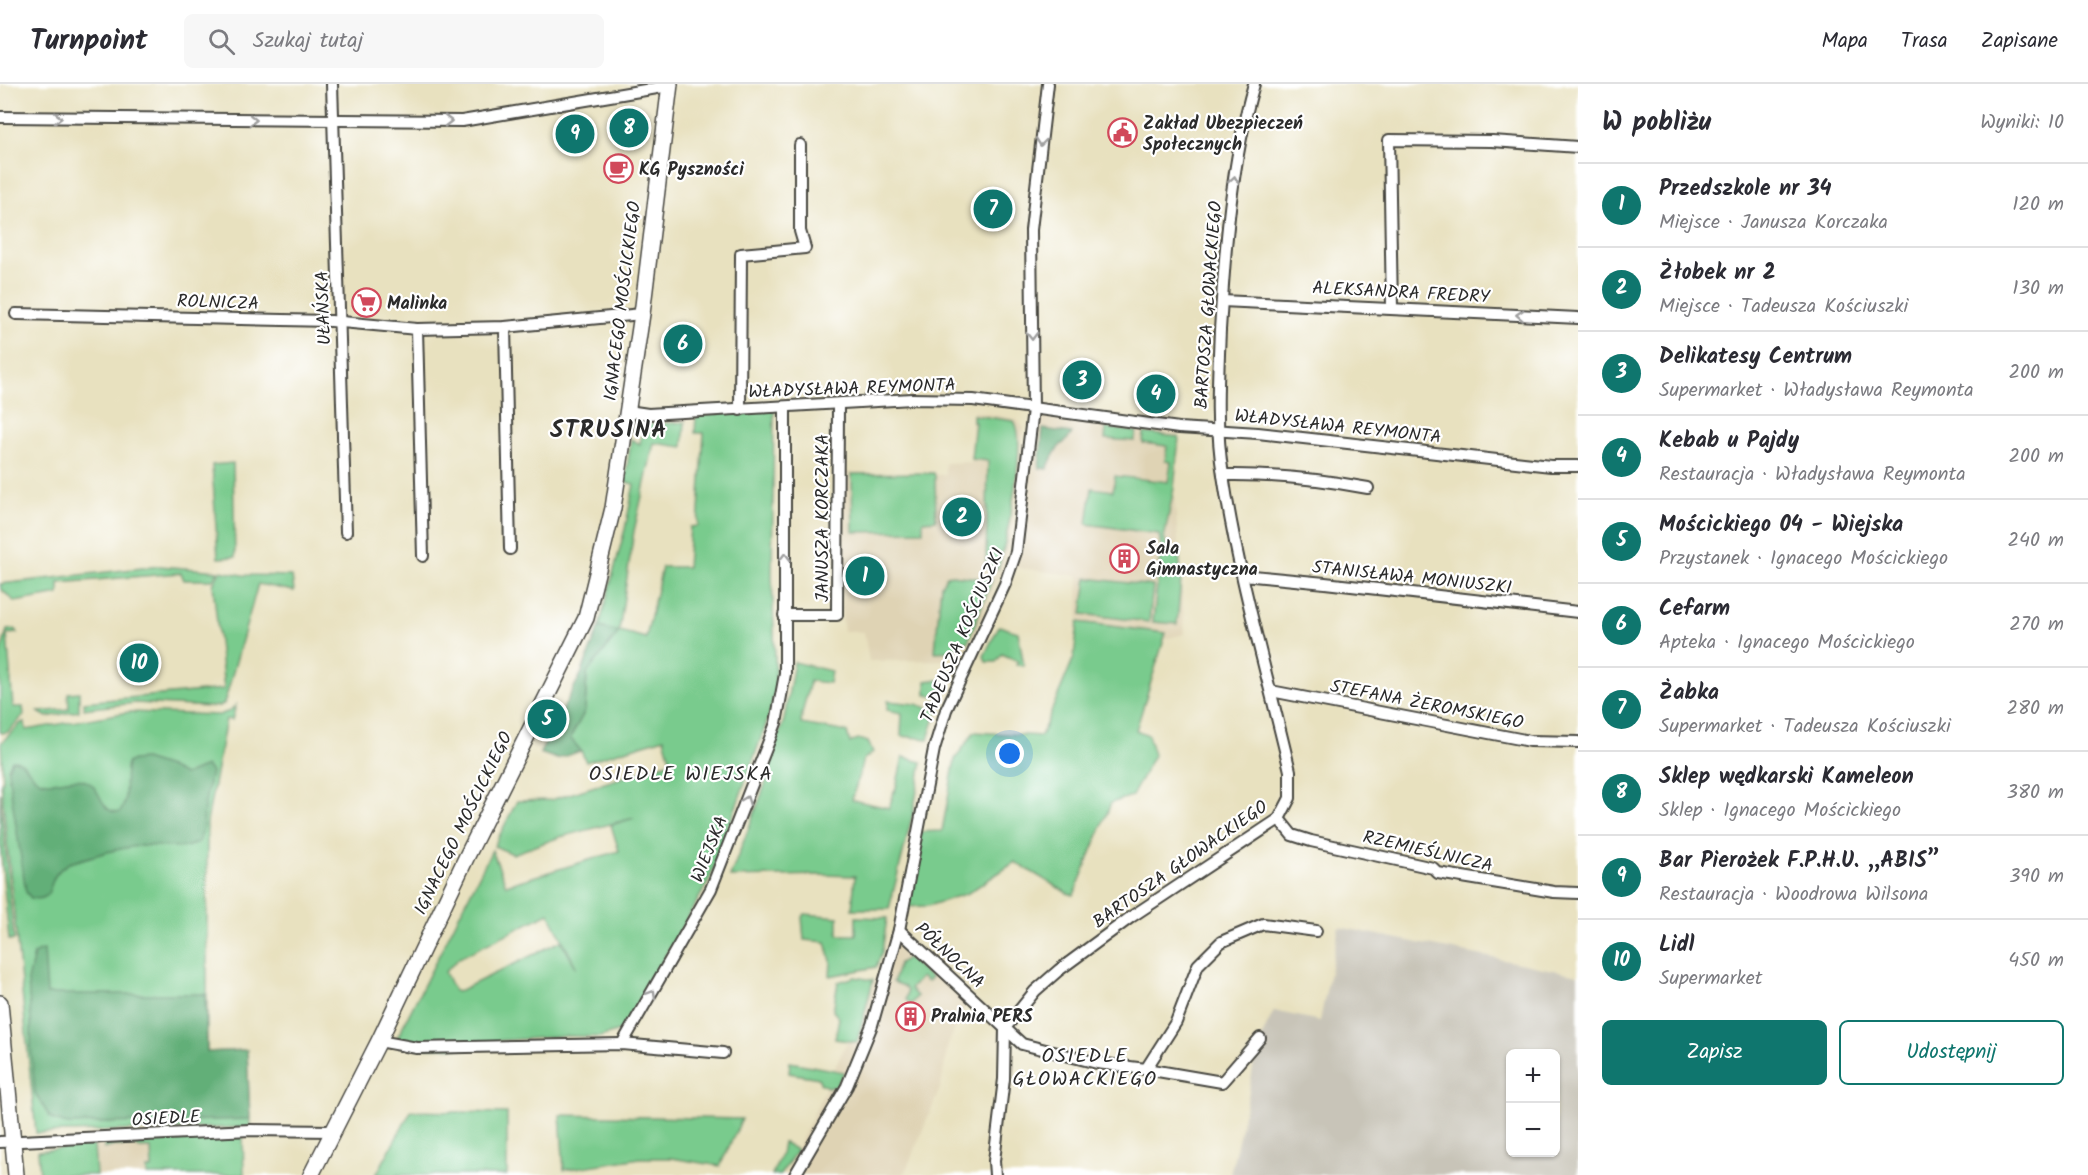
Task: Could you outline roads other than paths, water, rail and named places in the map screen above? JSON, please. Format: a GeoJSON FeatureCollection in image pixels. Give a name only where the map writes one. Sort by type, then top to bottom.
{"type":"FeatureCollection","features":[{"type":"Feature","properties":{"kind":"street","name":"UŁAŃSKA"},"geometry":{"type":"LineString","coordinates":[[332,84],[346,532]]}},
{"type":"Feature","properties":{"kind":"street","name":"TADEUSZA KOŚCIUSZKI"},"geometry":{"type":"LineString","coordinates":[[795,1175],[847,1086],[872,1025],[899,930],[934,749],[943,720],[1005,584],[1016,552],[1033,409],[1031,230],[1048,84]]}},
{"type":"Feature","properties":{"kind":"street","name":"BARTOSZA GŁOWACKIEGO"},"geometry":{"type":"LineString","coordinates":[[1005,1028],[1035,991],[1059,970],[1138,912],[1279,819],[1290,798],[1291,777],[1243,576],[1222,475],[1218,430],[1217,391],[1229,209],[1254,84]]}},
{"type":"Feature","properties":{"kind":"street"},"geometry":{"type":"LineString","coordinates":[[0,117],[462,121],[670,85]]}},
{"type":"Feature","properties":{"kind":"street","name":"IGNACEGO MOŚCICKIEGO"},"geometry":{"type":"LineString","coordinates":[[311,1175],[586,618],[614,508],[642,314],[670,85]]}},
{"type":"Feature","properties":{"kind":"street"},"geometry":{"type":"LineString","coordinates":[[1392,308],[1389,140],[1492,141],[1578,147]]}},
{"type":"Feature","properties":{"kind":"street"},"geometry":{"type":"LineString","coordinates":[[740,410],[741,254],[805,248],[800,231],[800,145]]}},
{"type":"Feature","properties":{"kind":"street","name":"ALEKSANDRA FREDRY"},"geometry":{"type":"LineString","coordinates":[[1222,301],[1578,318]]}},
{"type":"Feature","properties":{"kind":"street","name":"ROLNICZA"},"geometry":{"type":"LineString","coordinates":[[16,314],[340,322],[417,329],[505,327],[642,314]]}},
{"type":"Feature","properties":{"kind":"street"},"geometry":{"type":"LineString","coordinates":[[505,327],[510,549]]}},
{"type":"Feature","properties":{"kind":"street"},"geometry":{"type":"LineString","coordinates":[[417,329],[423,556]]}},
{"type":"Feature","properties":{"kind":"street","name":"WŁADYSŁAWA REYMONTA"},"geometry":{"type":"LineString","coordinates":[[628,411],[648,414],[922,399],[974,400],[1179,428],[1218,430],[1551,466],[1578,466]]}},
{"type":"Feature","properties":{"kind":"street","name":"JANUSZA KORCZAKA"},"geometry":{"type":"LineString","coordinates":[[784,615],[837,615],[838,404]]}},
{"type":"Feature","properties":{"kind":"street","name":"WIEJSKA"},"geometry":{"type":"LineString","coordinates":[[622,1044],[711,889],[776,723],[785,674],[785,407]]}},
{"type":"Feature","properties":{"kind":"street"},"geometry":{"type":"LineString","coordinates":[[1222,475],[1267,474],[1368,488]]}},
{"type":"Feature","properties":{"kind":"street","name":"STANISŁAWA MONIUSZKI"},"geometry":{"type":"LineString","coordinates":[[1243,576],[1325,583],[1578,612]]}},
{"type":"Feature","properties":{"kind":"street","name":"STEFANA ŻEROMSKIEGO"},"geometry":{"type":"LineString","coordinates":[[1271,692],[1530,741],[1578,742]]}},
{"type":"Feature","properties":{"kind":"street","name":"RZEMIEŚLNICZA"},"geometry":{"type":"LineString","coordinates":[[1279,819],[1292,835],[1311,842],[1433,868],[1438,873],[1554,892],[1578,893]]}},
{"type":"Feature","properties":{"kind":"street"},"geometry":{"type":"LineString","coordinates":[[1146,1069],[1176,1022],[1197,965],[1221,942],[1263,924],[1316,931]]}},
{"type":"Feature","properties":{"kind":"street","name":"PÓŁNOCNA"},"geometry":{"type":"LineString","coordinates":[[899,930],[1022,1044],[1097,1063],[1222,1082],[1260,1038]]}},
{"type":"Feature","properties":{"kind":"street"},"geometry":{"type":"LineString","coordinates":[[0,1003],[6,1142],[16,1175]]}},
{"type":"Feature","properties":{"kind":"street"},"geometry":{"type":"LineString","coordinates":[[996,1175],[994,1161],[1004,1079],[1005,1028]]}},
{"type":"Feature","properties":{"kind":"street"},"geometry":{"type":"LineString","coordinates":[[379,1041],[417,1048],[622,1044],[723,1053]]}},
{"type":"Feature","properties":{"kind":"street","name":"OSIEDLE"},"geometry":{"type":"LineString","coordinates":[[6,1142],[250,1130],[333,1131]]}},
{"type":"Feature","properties":{"kind":"place","name":"Sklep wędkarski Kameleon"},"geometry":{"type":"Point","coordinates":[629,128]}},
{"type":"Feature","properties":{"kind":"place","name":"Zakład Ubezpieczeń Społecznych"},"geometry":{"type":"Point","coordinates":[1122,133]}},
{"type":"Feature","properties":{"kind":"place","name":"Bar Pierożek F.P.H.U. „ABIS”"},"geometry":{"type":"Point","coordinates":[575,134]}},
{"type":"Feature","properties":{"kind":"place","name":"KG Pyszności"},"geometry":{"type":"Point","coordinates":[618,169]}},
{"type":"Feature","properties":{"kind":"place","name":"Żabka"},"geometry":{"type":"Point","coordinates":[993,209]}},
{"type":"Feature","properties":{"kind":"place","name":"Malinka"},"geometry":{"type":"Point","coordinates":[366,303]}},
{"type":"Feature","properties":{"kind":"place","name":"Cefarm"},"geometry":{"type":"Point","coordinates":[683,344]}},
{"type":"Feature","properties":{"kind":"place","name":"Delikatesy Centrum"},"geometry":{"type":"Point","coordinates":[1082,380]}},
{"type":"Feature","properties":{"kind":"place","name":"Kebab u Pajdy"},"geometry":{"type":"Point","coordinates":[1156,394]}},
{"type":"Feature","properties":{"kind":"place","name":"Żłobek nr 2"},"geometry":{"type":"Point","coordinates":[962,517]}},
{"type":"Feature","properties":{"kind":"place","name":"Sala Gimnastyczna"},"geometry":{"type":"Point","coordinates":[1125,558]}},
{"type":"Feature","properties":{"kind":"place","name":"Przedszkole nr 34"},"geometry":{"type":"Point","coordinates":[865,576]}},
{"type":"Feature","properties":{"kind":"place","name":"Lidl"},"geometry":{"type":"Point","coordinates":[139,663]}},
{"type":"Feature","properties":{"kind":"place","name":"Mościckiego 04 - Wiejska"},"geometry":{"type":"Point","coordinates":[547,719]}},
{"type":"Feature","properties":{"kind":"place","name":"Pralnia PERS"},"geometry":{"type":"Point","coordinates":[910,1016]}},
{"type":"Feature","properties":{"kind":"district","name":"STRUSINA"},"geometry":{"type":"Point","coordinates":[609,429]}},
{"type":"Feature","properties":{"kind":"district","name":"OSIEDLE WIEJSKA"},"geometry":{"type":"Point","coordinates":[681,773]}},
{"type":"Feature","properties":{"kind":"district","name":"OSIEDLE GŁOWACKIEGO"},"geometry":{"type":"Point","coordinates":[1085,1066]}}]}
